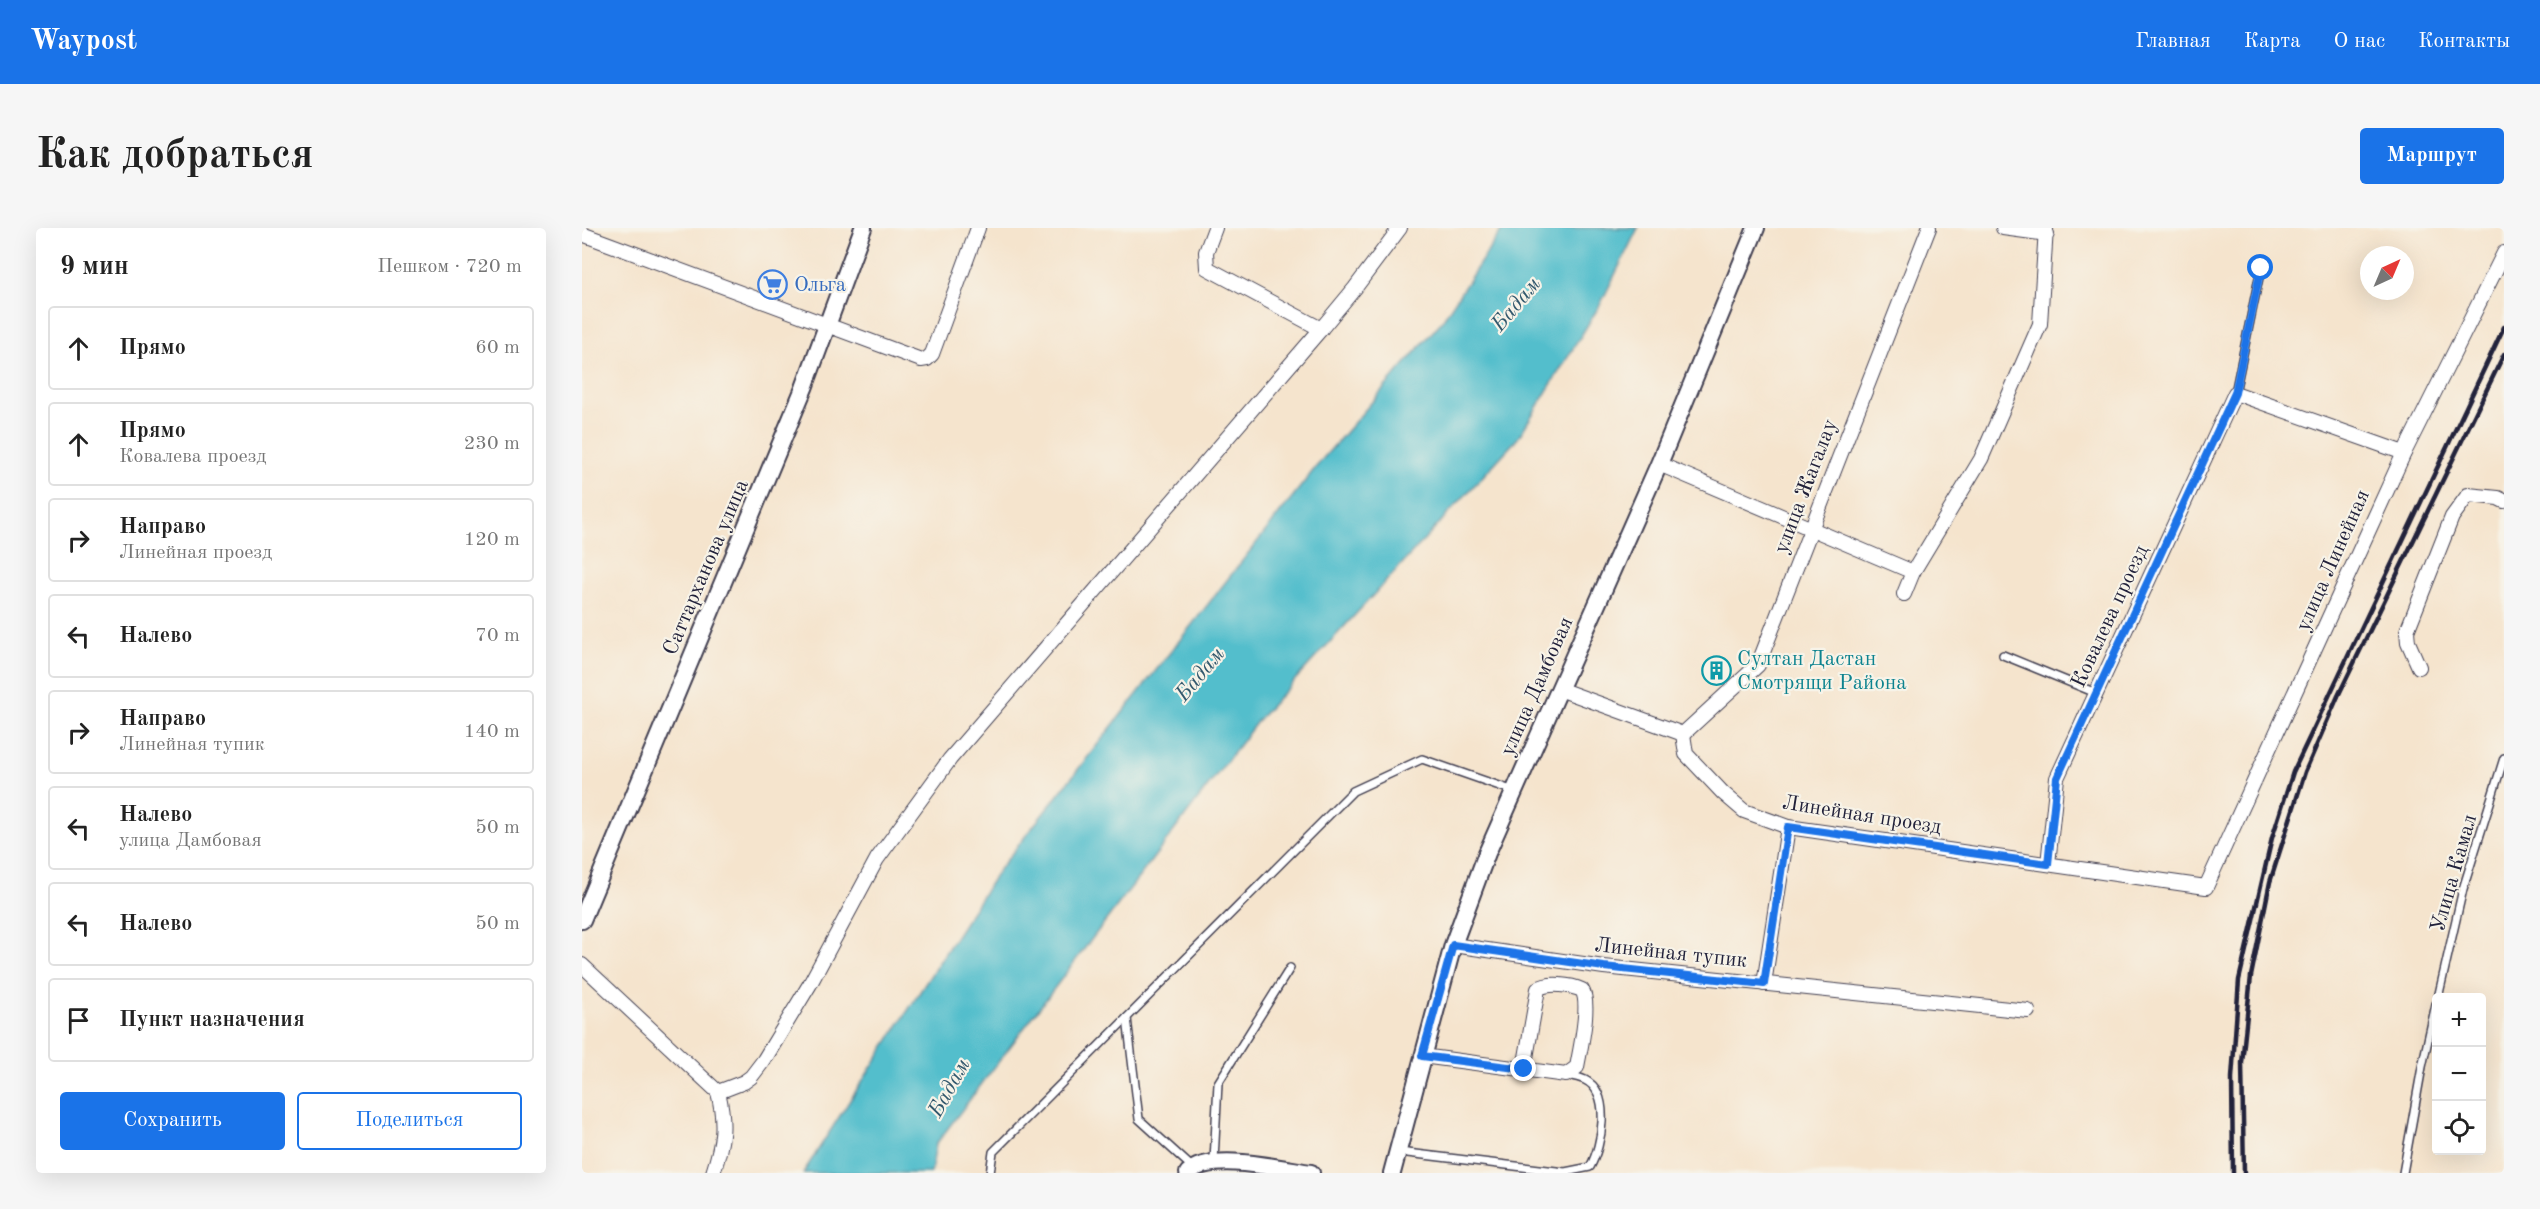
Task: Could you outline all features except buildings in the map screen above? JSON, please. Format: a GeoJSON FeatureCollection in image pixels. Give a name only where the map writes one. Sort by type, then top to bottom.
{"type":"FeatureCollection","features":[{"type":"Feature","properties":{"kind":"street","name":"Саттарханова улица"},"geometry":{"type":"LineString","coordinates":[[582,920],[799,399],[863,228]]}},
{"type":"Feature","properties":{"kind":"street"},"geometry":{"type":"LineString","coordinates":[[582,234],[921,360],[927,359],[932,354],[978,228]]}},
{"type":"Feature","properties":{"kind":"street"},"geometry":{"type":"LineString","coordinates":[[1215,228],[1206,252],[1207,268],[1321,329]]}},
{"type":"Feature","properties":{"kind":"street"},"geometry":{"type":"LineString","coordinates":[[718,1092],[744,1082],[751,1077],[764,1060],[810,984],[877,859],[950,759],[1321,329],[1400,228]]}},
{"type":"Feature","properties":{"kind":"street","name":"улица Дамбовая"},"geometry":{"type":"LineString","coordinates":[[1392,1173],[1453,945],[1487,853],[1659,464],[1756,228]]}},
{"type":"Feature","properties":{"kind":"street","name":"улица Жагалау"},"geometry":{"type":"LineString","coordinates":[[1683,734],[1758,664],[1929,228]]}},
{"type":"Feature","properties":{"kind":"street"},"geometry":{"type":"LineString","coordinates":[[1904,594],[1913,572],[1981,459],[2040,324],[2047,231],[2003,228]]}},
{"type":"Feature","properties":{"kind":"street","name":"улица Линейная"},"geometry":{"type":"LineString","coordinates":[[2206,887],[2404,453],[2504,253]]}},
{"type":"Feature","properties":{"kind":"street"},"geometry":{"type":"LineString","coordinates":[[2235,393],[2404,453]]}},
{"type":"Feature","properties":{"kind":"street","name":"Ковалева проезд"},"geometry":{"type":"LineString","coordinates":[[2048,864],[2057,778],[2235,393]]}},
{"type":"Feature","properties":{"kind":"street"},"geometry":{"type":"LineString","coordinates":[[1659,464],[1913,572]]}},
{"type":"Feature","properties":{"kind":"street"},"geometry":{"type":"LineString","coordinates":[[2419,667],[2408,642],[2407,631],[2452,517],[2468,495],[2498,498],[2504,501]]}},
{"type":"Feature","properties":{"kind":"street"},"geometry":{"type":"LineString","coordinates":[[1559,689],[1683,734]]}},
{"type":"Feature","properties":{"kind":"street","name":"Линейная проезд"},"geometry":{"type":"LineString","coordinates":[[1683,734],[1686,754],[1723,793],[1744,811],[1788,827],[2206,887]]}},
{"type":"Feature","properties":{"kind":"street"},"geometry":{"type":"LineString","coordinates":[[1764,984],[1788,827]]}},
{"type":"Feature","properties":{"kind":"street","name":"Линейная тупик"},"geometry":{"type":"LineString","coordinates":[[1453,945],[1604,967],[2028,1011]]}},
{"type":"Feature","properties":{"kind":"street"},"geometry":{"type":"LineString","coordinates":[[582,965],[718,1092],[724,1121],[723,1142],[713,1173]]}},
{"type":"Feature","properties":{"kind":"street"},"geometry":{"type":"LineString","coordinates":[[1422,1056],[1566,1075],[1577,1067],[1582,1037],[1585,994],[1577,988],[1542,986],[1538,989],[1524,1069]]}},
{"type":"Feature","properties":{"kind":"street"},"geometry":{"type":"LineString","coordinates":[[1191,1171],[1230,1161],[1311,1173]]}},
{"type":"Feature","properties":{"kind":"lane"},"geometry":{"type":"LineString","coordinates":[[2235,393],[2261,268]]}},
{"type":"Feature","properties":{"kind":"lane"},"geometry":{"type":"LineString","coordinates":[[2003,655],[2097,693]]}},
{"type":"Feature","properties":{"kind":"lane","name":"Улица Камал"},"geometry":{"type":"LineString","coordinates":[[2439,993],[2463,889],[2504,758]]}},
{"type":"Feature","properties":{"kind":"lane"},"geometry":{"type":"LineString","coordinates":[[990,1173],[993,1152],[1353,791],[1422,759],[1514,791]]}},
{"type":"Feature","properties":{"kind":"lane"},"geometry":{"type":"LineString","coordinates":[[1214,1164],[1218,1083],[1290,968]]}},
{"type":"Feature","properties":{"kind":"lane"},"geometry":{"type":"LineString","coordinates":[[1127,1018],[1139,1119],[1191,1171]]}},
{"type":"Feature","properties":{"kind":"lane"},"geometry":{"type":"LineString","coordinates":[[2403,1173],[2432,1022]]}},
{"type":"Feature","properties":{"kind":"lane"},"geometry":{"type":"LineString","coordinates":[[1398,1152],[1565,1172],[1590,1167],[1598,1153],[1603,1104],[1596,1091],[1586,1080],[1566,1075]]}},
{"type":"Feature","properties":{"kind":"water","name":"Бадам"},"geometry":{"type":"Polygon","coordinates":[[[1503,228],[1638,228],[1600,305],[1518,438],[1259,719],[936,1144],[931,1173],[803,1173],[998,871],[1320,462],[1442,321],[1503,228]]]}},
{"type":"Feature","properties":{"kind":"railway"},"geometry":{"type":"LineString","coordinates":[[2233,1173],[2232,1078],[2239,980],[2272,838],[2293,772],[2504,327]]}},
{"type":"Feature","properties":{"kind":"railway"},"geometry":{"type":"LineString","coordinates":[[2244,1173],[2242,1063],[2251,976],[2270,882],[2305,772],[2338,696],[2504,354]]}},
{"type":"Feature","properties":{"kind":"place","name":"Ольга"},"geometry":{"type":"Point","coordinates":[773,284]}},
{"type":"Feature","properties":{"kind":"place","name":"Султан Дастан Смотрящи Района"},"geometry":{"type":"Point","coordinates":[1716,670]}},
{"type":"Feature","properties":{"kind":"route"},"geometry":{"type":"LineString","coordinates":[[1524,1069],[1422,1056],[1453,945],[1604,967],[1764,984],[1788,827],[2048,864],[2057,778],[2235,393],[2261,268]]}}]}
